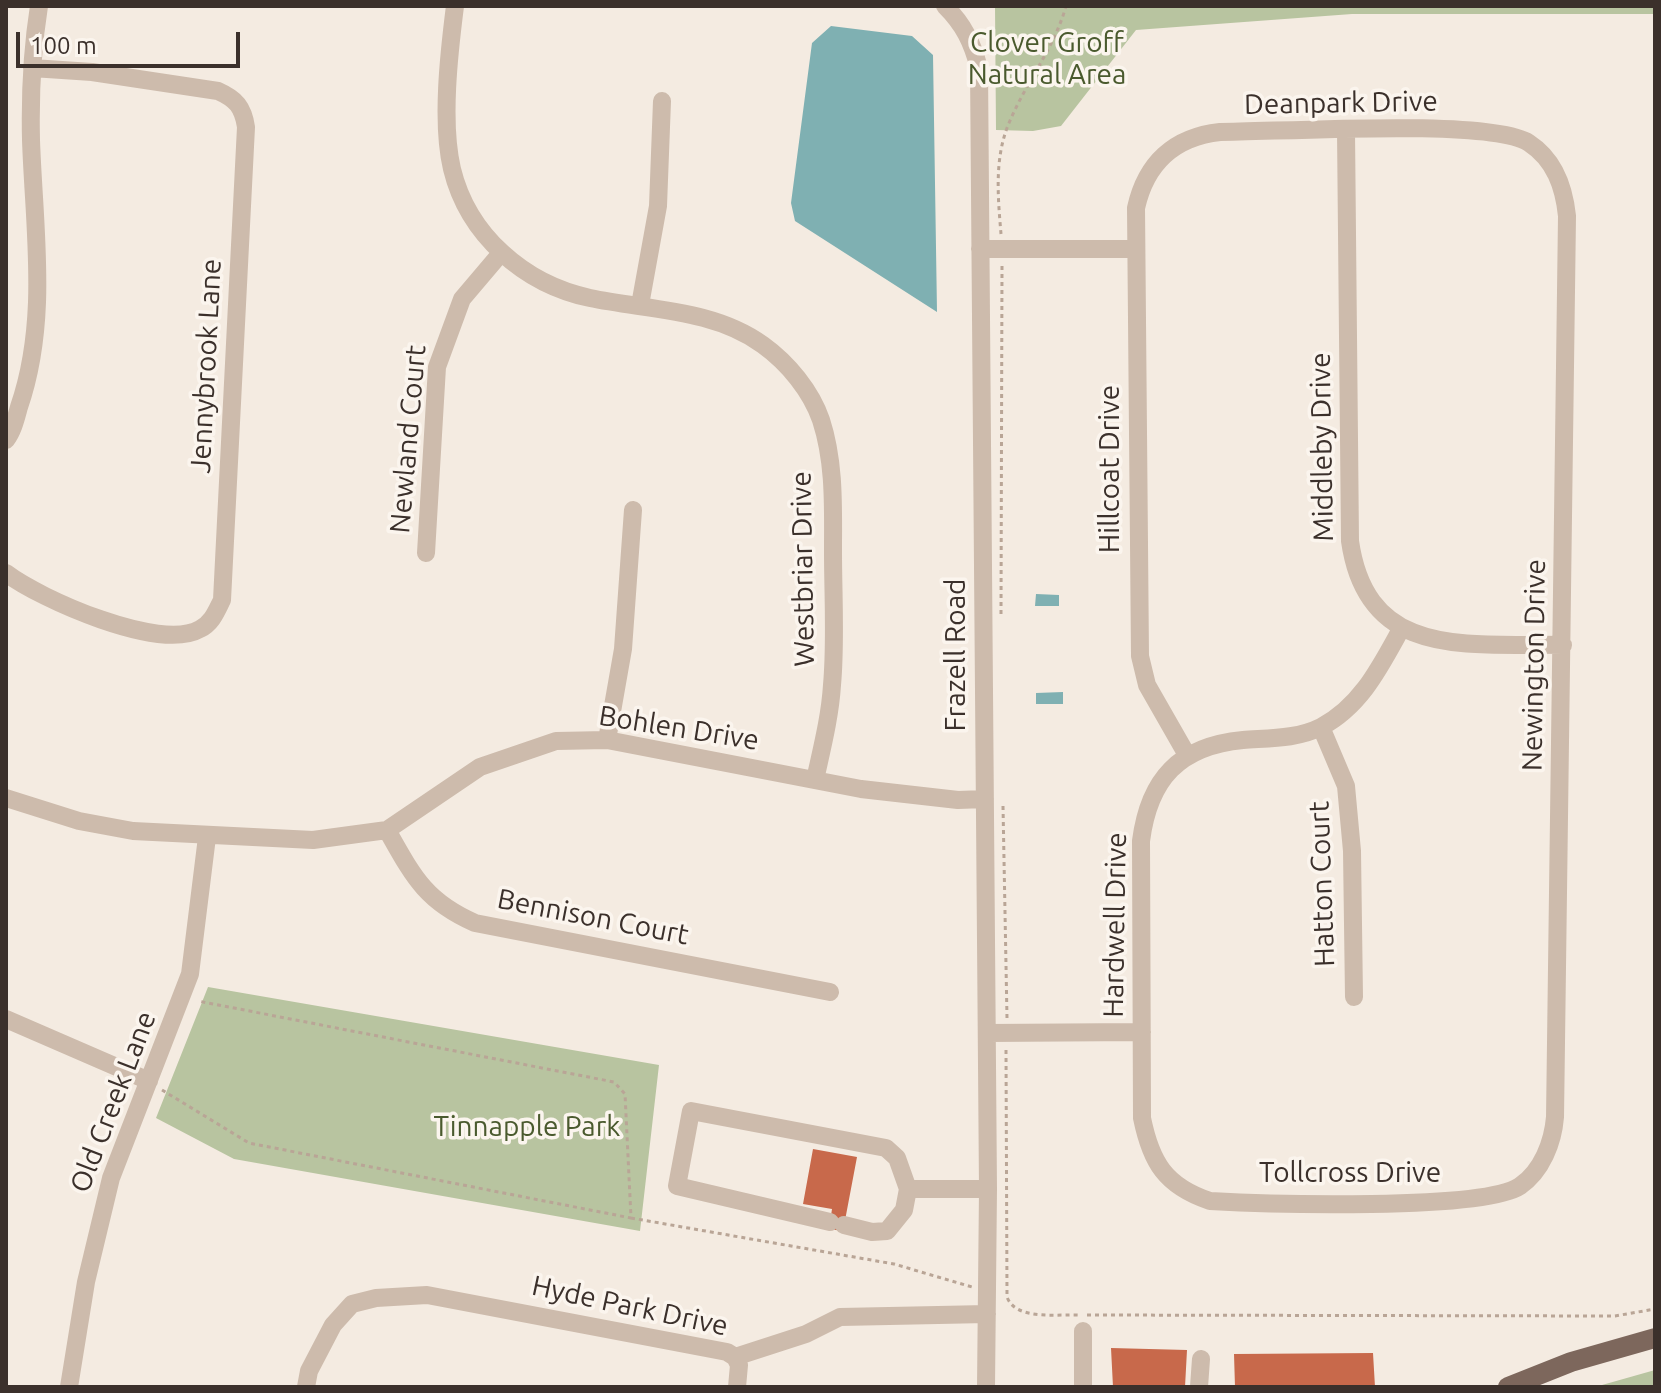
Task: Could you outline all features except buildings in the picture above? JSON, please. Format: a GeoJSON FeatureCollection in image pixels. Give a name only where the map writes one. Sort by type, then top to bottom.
{"type":"FeatureCollection","features":[{"type":"Feature","properties":{"kind":"main road"},"geometry":{"type":"LineString","coordinates":[[1508,1387],[1571,1362],[1655,1338]]}},
{"type":"Feature","properties":{"kind":"street"},"geometry":{"type":"LineString","coordinates":[[6,440],[27,384],[35,334],[38,235],[31,140],[32,68],[39,6]]}},
{"type":"Feature","properties":{"kind":"street","name":"Westbriar Drive"},"geometry":{"type":"LineString","coordinates":[[455,6],[448,129],[452,169],[467,208],[501,253],[511,264],[566,291],[713,321],[739,330],[763,345],[806,390],[820,418],[833,482],[833,645],[829,714],[815,780]]}},
{"type":"Feature","properties":{"kind":"street","name":"Frazell Road"},"geometry":{"type":"LineString","coordinates":[[945,6],[960,21],[973,43],[979,68],[980,249],[994,802],[987,1033],[986,1387]]}},
{"type":"Feature","properties":{"kind":"street","name":"Jennybrook Lane"},"geometry":{"type":"LineString","coordinates":[[6,573],[64,607],[127,627],[180,635],[199,630],[214,618],[222,600],[246,127],[243,110],[233,97],[218,91],[92,72],[32,68]]}},
{"type":"Feature","properties":{"kind":"street"},"geometry":{"type":"LineString","coordinates":[[640,305],[658,206],[662,101]]}},
{"type":"Feature","properties":{"kind":"street","name":"Deanpark Drive"},"geometry":{"type":"LineString","coordinates":[[1148,174],[1170,149],[1202,134],[1481,130],[1528,142],[1544,155]]}},
{"type":"Feature","properties":{"kind":"street","name":"Middleby Drive"},"geometry":{"type":"LineString","coordinates":[[1346,131],[1350,541],[1354,570],[1372,604],[1401,629],[1451,643],[1563,645]]}},
{"type":"Feature","properties":{"kind":"street","name":"Newington Drive"},"geometry":{"type":"LineString","coordinates":[[1532,1175],[1547,1153],[1555,1117],[1563,645],[1567,216],[1558,174],[1544,155]]}},
{"type":"Feature","properties":{"kind":"street","name":"Hillcoat Drive"},"geometry":{"type":"LineString","coordinates":[[1148,174],[1136,208],[1140,656],[1147,685],[1187,755]]}},
{"type":"Feature","properties":{"kind":"street"},"geometry":{"type":"LineString","coordinates":[[980,249],[1136,249]]}},
{"type":"Feature","properties":{"kind":"street","name":"Newland Court"},"geometry":{"type":"LineString","coordinates":[[426,553],[437,367],[462,299],[501,253]]}},
{"type":"Feature","properties":{"kind":"street"},"geometry":{"type":"LineString","coordinates":[[607,740],[623,649],[633,510]]}},
{"type":"Feature","properties":{"kind":"street","name":"Hardwell Drive"},"geometry":{"type":"LineString","coordinates":[[1168,1178],[1149,1150],[1142,1118],[1141,841],[1144,814],[1153,792],[1168,772],[1187,755],[1216,744],[1298,735],[1321,727],[1362,695],[1401,629]]}},
{"type":"Feature","properties":{"kind":"street","name":"Hatton Court"},"geometry":{"type":"LineString","coordinates":[[1321,727],[1346,786],[1352,851],[1354,997]]}},
{"type":"Feature","properties":{"kind":"street","name":"Bohlen Drive"},"geometry":{"type":"LineString","coordinates":[[6,798],[79,821],[133,831],[313,840],[387,830],[480,767],[556,741],[607,740],[875,791],[994,802]]}},
{"type":"Feature","properties":{"kind":"street","name":"Bennison Court"},"geometry":{"type":"LineString","coordinates":[[387,830],[417,883],[452,913],[475,923],[830,992]]}},
{"type":"Feature","properties":{"kind":"street","name":"Old Creek Lane"},"geometry":{"type":"LineString","coordinates":[[69,1387],[97,1228],[111,1178],[183,998],[198,926],[207,837]]}},
{"type":"Feature","properties":{"kind":"street"},"geometry":{"type":"LineString","coordinates":[[6,1019],[149,1081]]}},
{"type":"Feature","properties":{"kind":"street"},"geometry":{"type":"LineString","coordinates":[[987,1033],[1142,1032]]}},
{"type":"Feature","properties":{"kind":"street"},"geometry":{"type":"LineString","coordinates":[[691,1111],[886,1148],[897,1158],[908,1189],[904,1210],[887,1231],[872,1232],[677,1186],[691,1111]]}},
{"type":"Feature","properties":{"kind":"street","name":"Tollcross Drive"},"geometry":{"type":"LineString","coordinates":[[1168,1178],[1181,1189],[1210,1201],[1470,1201],[1503,1194],[1532,1175]]}},
{"type":"Feature","properties":{"kind":"street"},"geometry":{"type":"LineString","coordinates":[[908,1189],[988,1189]]}},
{"type":"Feature","properties":{"kind":"street","name":"Hyde Park Drive"},"geometry":{"type":"LineString","coordinates":[[306,1387],[309,1371],[333,1325],[352,1304],[376,1298],[427,1295],[727,1352],[735,1357],[806,1334],[840,1317],[987,1314]]}},
{"type":"Feature","properties":{"kind":"street"},"geometry":{"type":"LineString","coordinates":[[1083,1331],[1083,1387]]}},
{"type":"Feature","properties":{"kind":"street"},"geometry":{"type":"LineString","coordinates":[[735,1357],[739,1365],[737,1387]]}},
{"type":"Feature","properties":{"kind":"street"},"geometry":{"type":"LineString","coordinates":[[1199,1387],[1201,1359]]}},
{"type":"Feature","properties":{"kind":"path"},"geometry":{"type":"LineString","coordinates":[[1001,621],[1001,249],[998,179],[1004,139],[1018,103],[1055,38],[1066,6]]}},
{"type":"Feature","properties":{"kind":"path"},"geometry":{"type":"LineString","coordinates":[[994,802],[1007,1034],[1006,1288],[1010,1306],[1021,1312],[1600,1316],[1655,1309]]}},
{"type":"Feature","properties":{"kind":"path"},"geometry":{"type":"LineString","coordinates":[[183,998],[614,1082],[625,1094],[631,1218]]}},
{"type":"Feature","properties":{"kind":"path"},"geometry":{"type":"LineString","coordinates":[[149,1081],[249,1143],[631,1218],[894,1264],[969,1286]]}},
{"type":"Feature","properties":{"kind":"green space","name":"Clover Groff Natural Area"},"geometry":{"type":"Polygon","coordinates":[[[995,6],[1655,6],[1655,14],[1352,14],[1136,30],[1061,126],[1033,131],[996,130],[995,6]]]}},
{"type":"Feature","properties":{"kind":"green space","name":"Tinnapple Park"},"geometry":{"type":"Polygon","coordinates":[[[208,987],[659,1065],[640,1231],[234,1159],[156,1118],[208,987]]]}},
{"type":"Feature","properties":{"kind":"green space"},"geometry":{"type":"Polygon","coordinates":[[[1655,1370],[1655,1387],[1595,1387],[1655,1370]]]}},
{"type":"Feature","properties":{"kind":"water"},"geometry":{"type":"Polygon","coordinates":[[[831,26],[912,36],[933,55],[937,312],[795,221],[791,203],[812,43],[831,26]]]}},
{"type":"Feature","properties":{"kind":"water"},"geometry":{"type":"Polygon","coordinates":[[[1036,594],[1059,595],[1059,606],[1035,606],[1036,594]]]}},
{"type":"Feature","properties":{"kind":"water"},"geometry":{"type":"Polygon","coordinates":[[[1063,692],[1063,704],[1036,704],[1036,693],[1063,692]]]}}]}
